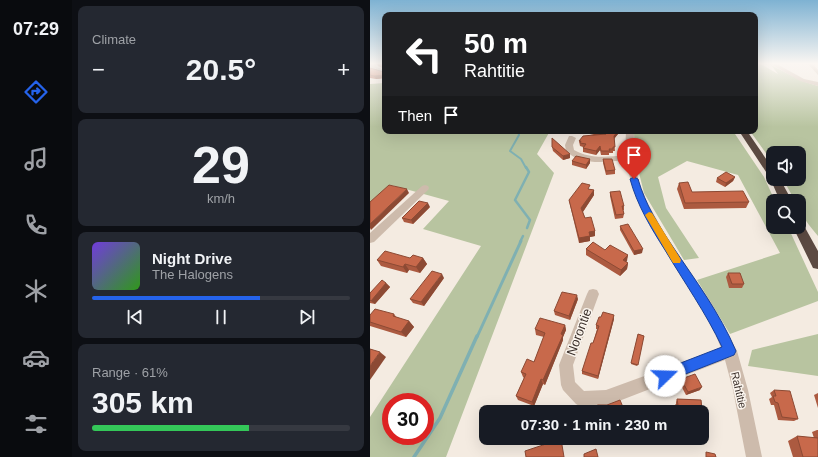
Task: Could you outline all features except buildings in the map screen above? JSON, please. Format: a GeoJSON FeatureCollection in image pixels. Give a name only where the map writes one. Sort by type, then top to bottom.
{"type":"FeatureCollection","features":[{"type":"Feature","properties":{"kind":"highway"},"geometry":{"type":"LineString","coordinates":[[745,134],[766,166]]}},
{"type":"Feature","properties":{"kind":"highway"},"geometry":{"type":"LineString","coordinates":[[803,234],[818,264]]}},
{"type":"Feature","properties":{"kind":"street","name":"Rahtitie"},"geometry":{"type":"LineString","coordinates":[[630,134],[628,157],[637,190],[655,227],[718,325],[730,351],[754,457]]}},
{"type":"Feature","properties":{"kind":"street"},"geometry":{"type":"LineString","coordinates":[[572,138],[569,145],[570,151],[578,157],[595,159],[628,157]]}},
{"type":"Feature","properties":{"kind":"street"},"geometry":{"type":"LineString","coordinates":[[370,239],[425,188]]}},
{"type":"Feature","properties":{"kind":"street","name":"Norontie"},"geometry":{"type":"LineString","coordinates":[[593,294],[566,365],[568,385],[581,399],[606,398],[730,351]]}},
{"type":"Feature","properties":{"kind":"green space"},"geometry":{"type":"Polygon","coordinates":[[[370,84],[382,84],[382,134],[548,134],[537,154],[554,173],[446,457],[370,457],[370,417],[382,399],[382,445],[434,445],[434,393],[386,393],[481,246],[423,229],[449,201],[391,185],[370,202],[370,84]]]}},
{"type":"Feature","properties":{"kind":"green space"},"geometry":{"type":"Polygon","coordinates":[[[758,84],[813,84],[818,86],[818,236],[806,220],[806,194],[791,194],[787,186],[806,186],[806,146],[766,146],[766,153],[752,134],[758,134],[758,84]]]}},
{"type":"Feature","properties":{"kind":"green space"},"geometry":{"type":"Polygon","coordinates":[[[634,134],[735,134],[764,177],[766,186],[768,186],[772,194],[766,194],[766,227],[738,175],[687,161],[658,177],[666,208],[699,258],[684,260],[644,193],[635,157],[634,134]]]}},
{"type":"Feature","properties":{"kind":"green space"},"geometry":{"type":"Polygon","coordinates":[[[770,234],[791,234],[818,292],[818,301],[730,334],[697,280],[780,253],[770,234]]]}},
{"type":"Feature","properties":{"kind":"green space"},"geometry":{"type":"Polygon","coordinates":[[[818,334],[818,376],[748,366],[752,350],[818,334]]]}},
{"type":"Feature","properties":{"kind":"waterway"},"geometry":{"type":"LineString","coordinates":[[519,134],[510,151],[521,159],[526,168]]}},
{"type":"Feature","properties":{"kind":"waterway"},"geometry":{"type":"LineString","coordinates":[[526,167],[529,172],[515,200],[530,220],[527,228]]}},
{"type":"Feature","properties":{"kind":"waterway"},"geometry":{"type":"LineString","coordinates":[[520,242],[523,236]]}},
{"type":"Feature","properties":{"kind":"waterway"},"geometry":{"type":"LineString","coordinates":[[477,337],[521,241]]}},
{"type":"Feature","properties":{"kind":"waterway"},"geometry":{"type":"LineString","coordinates":[[414,457],[440,418],[477,336]]}},
{"type":"Feature","properties":{"kind":"slow traffic"},"geometry":{"type":"LineString","coordinates":[[649,215],[676,260]]}},
{"type":"Feature","properties":{"kind":"route"},"geometry":{"type":"LineString","coordinates":[[634,179],[637,190],[655,227],[718,325],[730,351],[665,376]]}}]}
